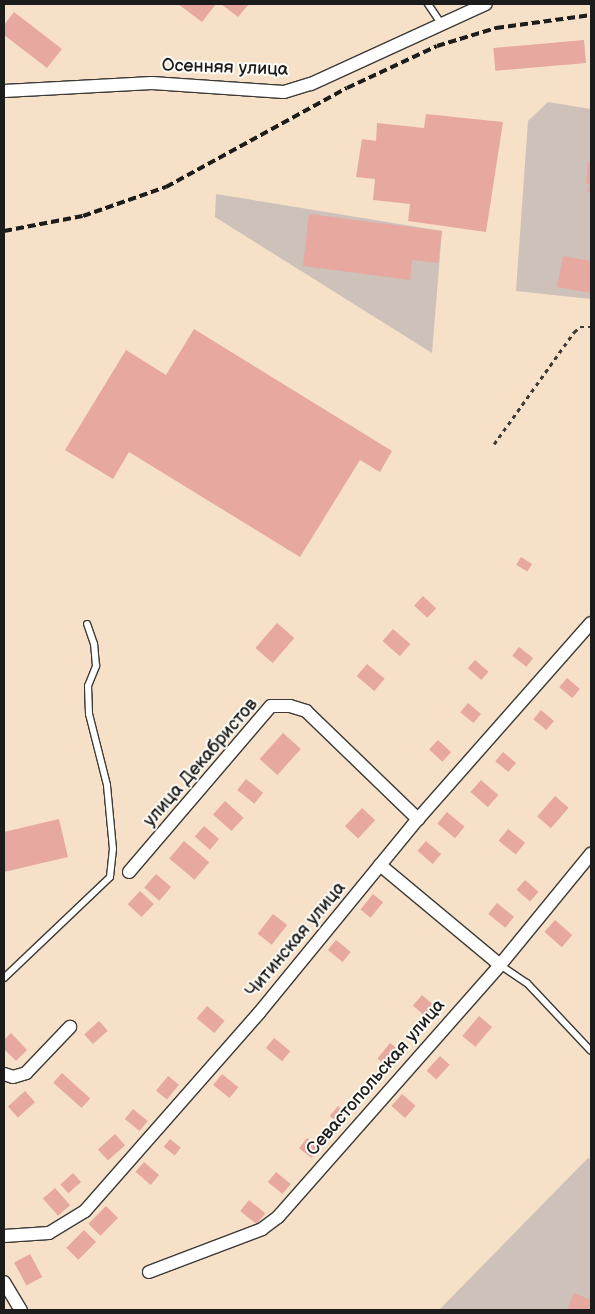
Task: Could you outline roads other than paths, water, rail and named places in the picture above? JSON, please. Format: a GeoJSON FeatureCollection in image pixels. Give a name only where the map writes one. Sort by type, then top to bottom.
{"type":"FeatureCollection","features":[{"type":"Feature","properties":{"kind":"street","name":"Осенняя улица"},"geometry":{"type":"LineString","coordinates":[[4,91],[152,83],[284,92],[312,84],[486,4]]}},
{"type":"Feature","properties":{"kind":"street","name":"Читинская улица"},"geometry":{"type":"LineString","coordinates":[[4,1236],[49,1233],[86,1211],[259,1012],[418,819],[591,623]]}},
{"type":"Feature","properties":{"kind":"street","name":"улица Декабристов"},"geometry":{"type":"LineString","coordinates":[[129,872],[271,706],[290,706],[306,711],[418,819]]}},
{"type":"Feature","properties":{"kind":"street","name":"Севастопольская улица"},"geometry":{"type":"LineString","coordinates":[[149,1272],[262,1229],[278,1217],[500,965],[591,854]]}},
{"type":"Feature","properties":{"kind":"street"},"geometry":{"type":"LineString","coordinates":[[380,865],[500,965]]}},
{"type":"Feature","properties":{"kind":"street"},"geometry":{"type":"LineString","coordinates":[[4,1074],[13,1078],[26,1073],[70,1027]]}},
{"type":"Feature","properties":{"kind":"street"},"geometry":{"type":"LineString","coordinates":[[4,1282],[17,1308]]}},
{"type":"Feature","properties":{"kind":"lane"},"geometry":{"type":"LineString","coordinates":[[428,4],[442,25]]}},
{"type":"Feature","properties":{"kind":"lane"},"geometry":{"type":"LineString","coordinates":[[4,978],[110,877],[114,849],[107,785],[89,714],[88,686],[96,666],[94,644],[87,624]]}},
{"type":"Feature","properties":{"kind":"lane"},"geometry":{"type":"LineString","coordinates":[[500,965],[527,984],[591,1051]]}},
{"type":"Feature","properties":{"kind":"railway"},"geometry":{"type":"LineString","coordinates":[[4,231],[83,216],[166,187],[347,88],[437,46],[496,28],[591,15]]}}]}
